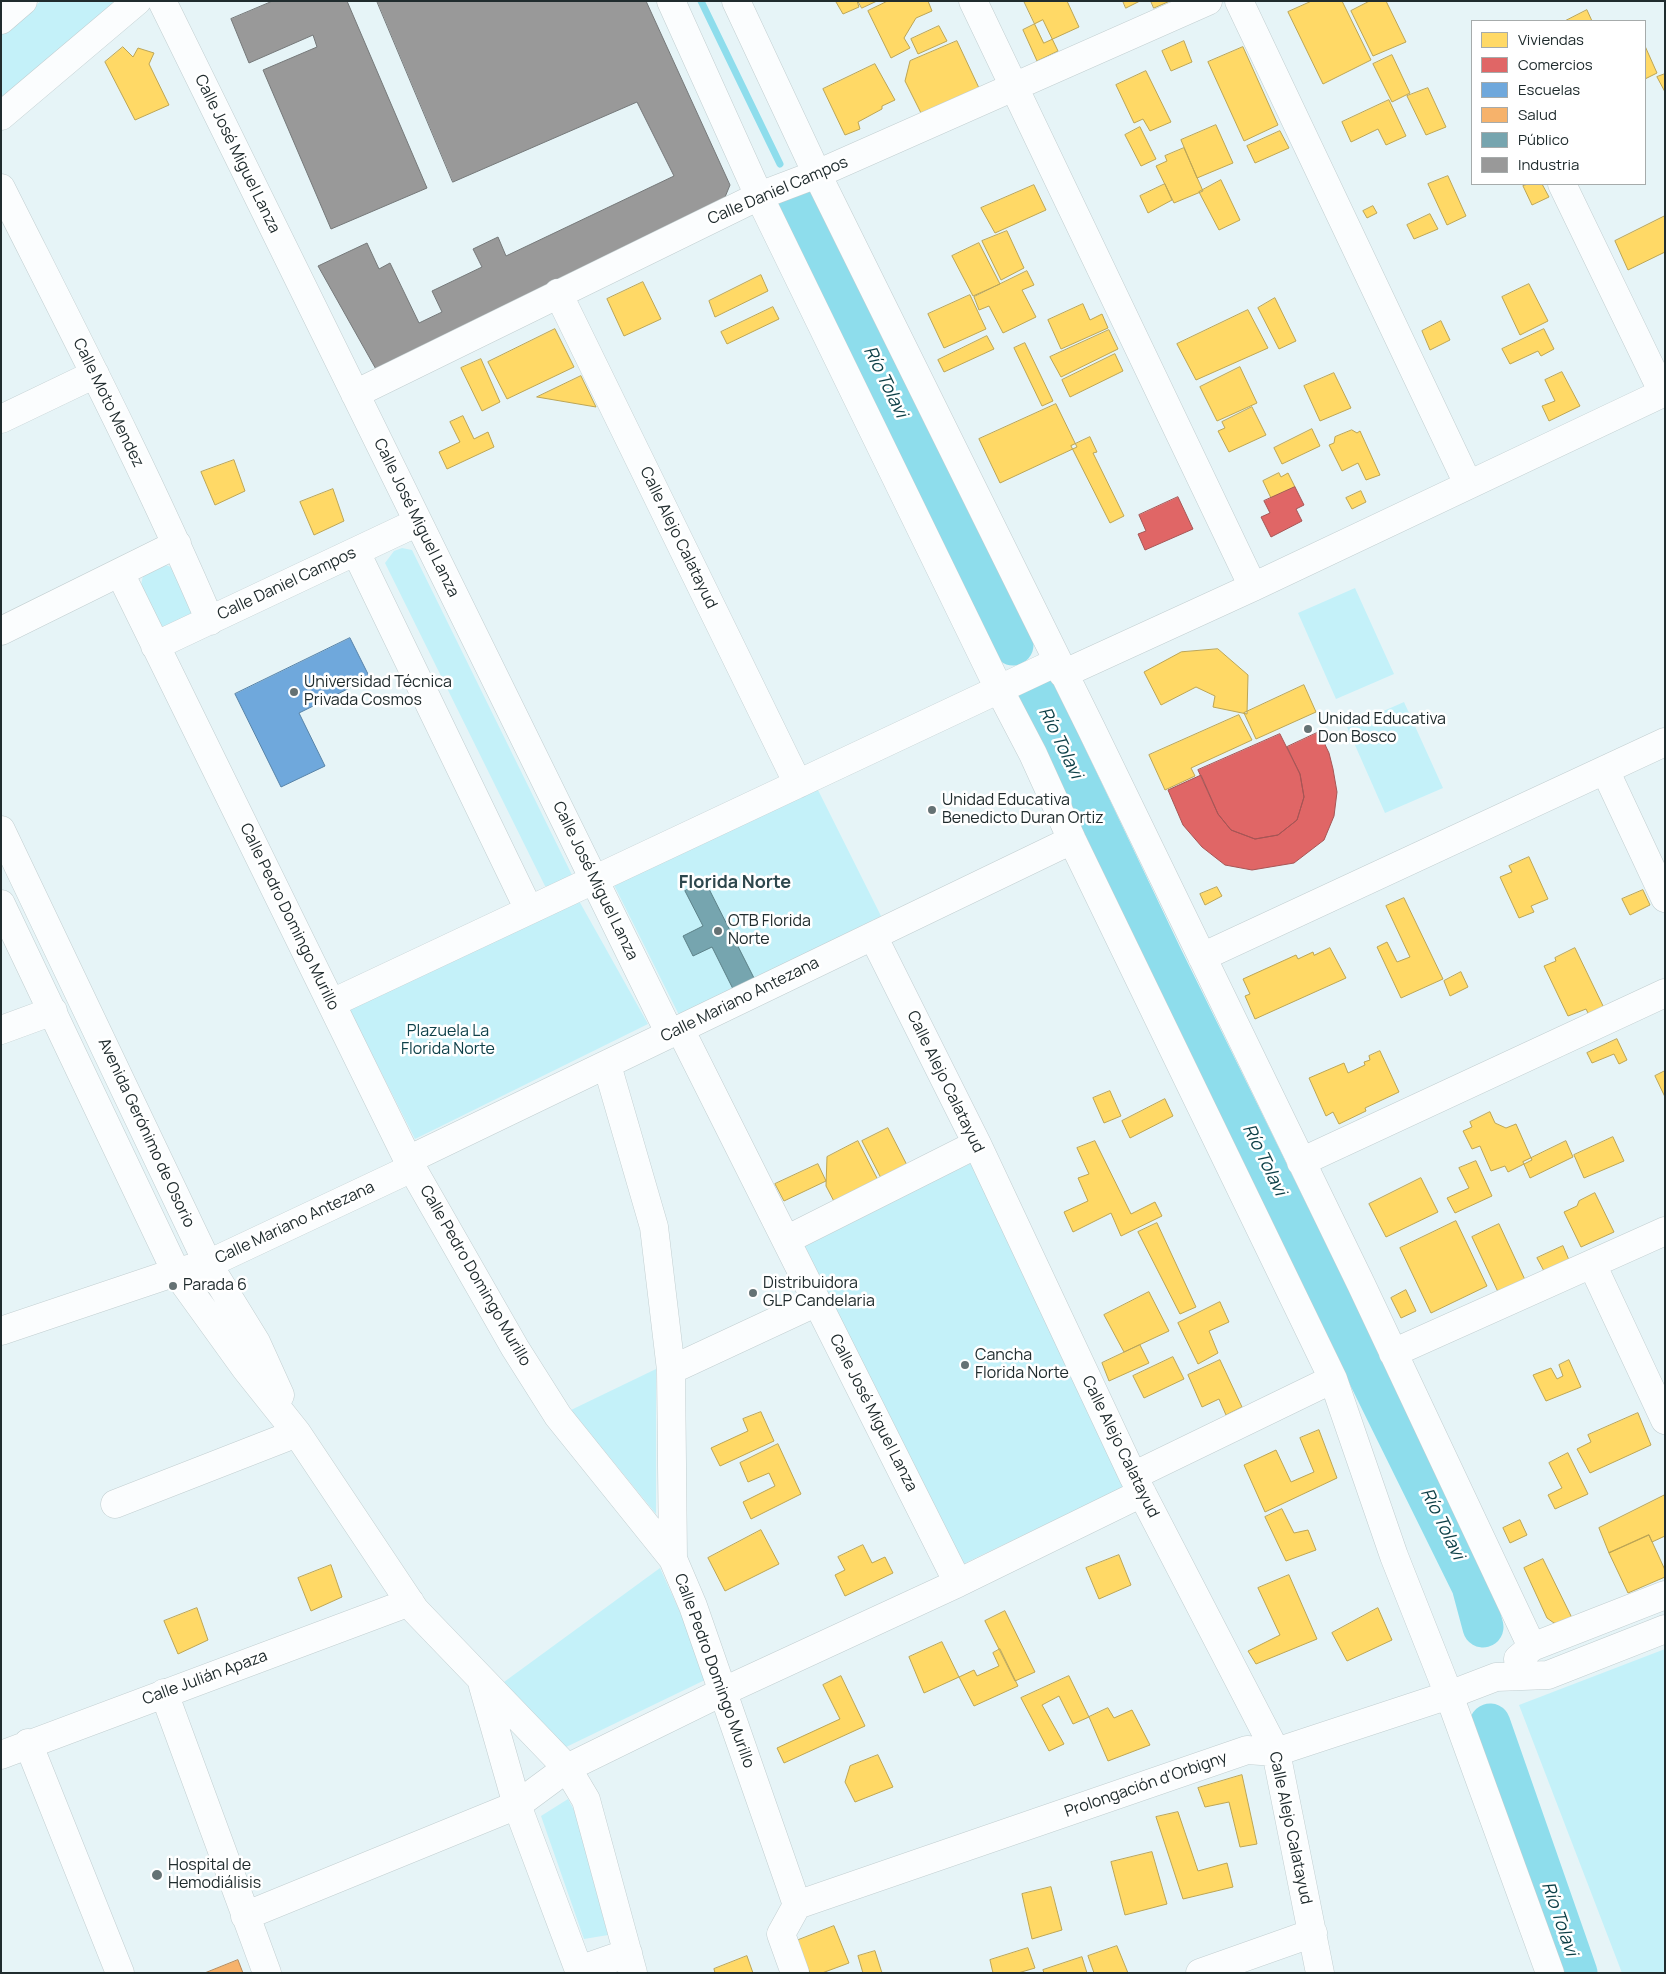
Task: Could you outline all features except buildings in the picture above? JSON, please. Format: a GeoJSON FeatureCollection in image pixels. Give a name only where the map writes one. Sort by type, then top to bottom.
{"type":"FeatureCollection","features":[{"type":"Feature","properties":{"kind":"street"},"geometry":{"type":"LineString","coordinates":[[1,20],[23,1]]}},
{"type":"Feature","properties":{"kind":"street"},"geometry":{"type":"LineString","coordinates":[[1,116],[137,1]]}},
{"type":"Feature","properties":{"kind":"street","name":"Calle José Miguel Lanza"},"geometry":{"type":"LineString","coordinates":[[162,1],[594,880],[786,1240],[958,1583]]}},
{"type":"Feature","properties":{"kind":"street"},"geometry":{"type":"LineString","coordinates":[[671,1],[759,196],[1032,754],[1333,1379],[1394,1556],[1449,1695],[1550,1973]]}},
{"type":"Feature","properties":{"kind":"street"},"geometry":{"type":"LineString","coordinates":[[736,1],[817,174],[1202,957],[1532,1646]]}},
{"type":"Feature","properties":{"kind":"street"},"geometry":{"type":"LineString","coordinates":[[973,1],[1252,587]]}},
{"type":"Feature","properties":{"kind":"street","name":"Calle Daniel Campos"},"geometry":{"type":"LineString","coordinates":[[355,394],[759,196],[817,174],[1208,1]]}},
{"type":"Feature","properties":{"kind":"street"},"geometry":{"type":"LineString","coordinates":[[1239,1],[1468,484]]}},
{"type":"Feature","properties":{"kind":"street"},"geometry":{"type":"LineString","coordinates":[[332,1003],[999,689],[1060,668],[1252,587],[1664,392],[1562,185]]}},
{"type":"Feature","properties":{"kind":"street","name":"Calle Moto Mendez"},"geometry":{"type":"LineString","coordinates":[[1,188],[95,374],[177,544],[210,620]]}},
{"type":"Feature","properties":{"kind":"street","name":"Calle Alejo Calatayud"},"geometry":{"type":"LineString","coordinates":[[558,293],[798,784]]}},
{"type":"Feature","properties":{"kind":"street"},"geometry":{"type":"LineString","coordinates":[[1,419],[95,374]]}},
{"type":"Feature","properties":{"kind":"street","name":"Calle Daniel Campos"},"geometry":{"type":"LineString","coordinates":[[155,646],[418,522]]}},
{"type":"Feature","properties":{"kind":"street"},"geometry":{"type":"LineString","coordinates":[[1,631],[177,544]]}},
{"type":"Feature","properties":{"kind":"street"},"geometry":{"type":"LineString","coordinates":[[356,552],[529,910]]}},
{"type":"Feature","properties":{"kind":"street","name":"Calle Pedro Domingo Murillo"},"geometry":{"type":"LineString","coordinates":[[120,573],[410,1164],[515,1348],[558,1416],[673,1559],[693,1606],[797,1905]]}},
{"type":"Feature","properties":{"kind":"street"},"geometry":{"type":"LineString","coordinates":[[1202,957],[1665,742]]}},
{"type":"Feature","properties":{"kind":"street"},"geometry":{"type":"LineString","coordinates":[[1606,770],[1665,898]]}},
{"type":"Feature","properties":{"kind":"street","name":"Avenida Gerónimo de Osorio"},"geometry":{"type":"LineString","coordinates":[[1,830],[208,1264],[256,1342],[297,1433]]}},
{"type":"Feature","properties":{"kind":"street","name":"Calle Mariano Antezana"},"geometry":{"type":"LineString","coordinates":[[1,1331],[176,1272],[208,1264],[607,1065],[1072,840]]}},
{"type":"Feature","properties":{"kind":"street","name":"Avenida Gerónimo de Osorio"},"geometry":{"type":"LineString","coordinates":[[1,904],[176,1272],[246,1369],[297,1433],[410,1602],[482,1682],[567,1768],[586,1800],[630,1963]]}},
{"type":"Feature","properties":{"kind":"street","name":"Calle Alejo Calatayud"},"geometry":{"type":"LineString","coordinates":[[873,936],[977,1144],[1137,1484],[1276,1752],[1320,1973]]}},
{"type":"Feature","properties":{"kind":"street"},"geometry":{"type":"LineString","coordinates":[[1301,1162],[1665,993]]}},
{"type":"Feature","properties":{"kind":"street"},"geometry":{"type":"LineString","coordinates":[[1,1030],[52,1011]]}},
{"type":"Feature","properties":{"kind":"street"},"geometry":{"type":"LineString","coordinates":[[607,1065],[654,1227],[671,1370],[673,1559]]}},
{"type":"Feature","properties":{"kind":"street"},"geometry":{"type":"LineString","coordinates":[[786,1240],[977,1144]]}},
{"type":"Feature","properties":{"kind":"street"},"geometry":{"type":"LineString","coordinates":[[1393,1353],[1665,1231]]}},
{"type":"Feature","properties":{"kind":"street"},"geometry":{"type":"LineString","coordinates":[[1592,1264],[1665,1420]]}},
{"type":"Feature","properties":{"kind":"street"},"geometry":{"type":"LineString","coordinates":[[671,1370],[817,1302]]}},
{"type":"Feature","properties":{"kind":"street"},"geometry":{"type":"LineString","coordinates":[[245,1916],[516,1805],[567,1768],[722,1692],[958,1583],[1333,1379]]}},
{"type":"Feature","properties":{"kind":"street"},"geometry":{"type":"LineString","coordinates":[[115,1504],[297,1433]]}},
{"type":"Feature","properties":{"kind":"street","name":"Prolongación d'Orbigny"},"geometry":{"type":"LineString","coordinates":[[1496,1677],[1532,1646],[1665,1595]]}},
{"type":"Feature","properties":{"kind":"street","name":"Calle Julián Apaza"},"geometry":{"type":"LineString","coordinates":[[1,1755],[410,1602]]}},
{"type":"Feature","properties":{"kind":"street","name":"Prolongación d'Orbigny"},"geometry":{"type":"LineString","coordinates":[[797,1905],[1247,1750],[1276,1752],[1449,1695],[1496,1677],[1548,1675],[1665,1629]]}},
{"type":"Feature","properties":{"kind":"street","name":"Avenida Gerónimo de Osorio"},"geometry":{"type":"LineString","coordinates":[[482,1682],[516,1805],[580,1971]]}},
{"type":"Feature","properties":{"kind":"street"},"geometry":{"type":"LineString","coordinates":[[164,1693],[266,1973]]}},
{"type":"Feature","properties":{"kind":"street"},"geometry":{"type":"LineString","coordinates":[[28,1744],[120,1973]]}},
{"type":"Feature","properties":{"kind":"street"},"geometry":{"type":"LineString","coordinates":[[796,1973],[781,1934],[797,1905]]}},
{"type":"Feature","properties":{"kind":"street"},"geometry":{"type":"LineString","coordinates":[[1200,1973],[1313,1933]]}},
{"type":"Feature","properties":{"kind":"street"},"geometry":{"type":"LineString","coordinates":[[580,1971],[630,1963]]}},
{"type":"Feature","properties":{"kind":"green space"},"geometry":{"type":"Polygon","coordinates":[[[41,1],[121,1],[1,100],[1,35],[41,1]]]}},
{"type":"Feature","properties":{"kind":"green space"},"geometry":{"type":"Polygon","coordinates":[[[402,548],[412,550],[572,875],[556,890],[545,886],[385,563],[394,551],[402,548]]]}},
{"type":"Feature","properties":{"kind":"green space"},"geometry":{"type":"Polygon","coordinates":[[[155,563],[178,570],[195,606],[192,617],[170,627],[162,626],[152,618],[141,585],[144,571],[155,563]]]}},
{"type":"Feature","properties":{"kind":"green space"},"geometry":{"type":"Polygon","coordinates":[[[1355,588],[1394,674],[1336,699],[1298,613],[1355,588]]]}},
{"type":"Feature","properties":{"kind":"green space"},"geometry":{"type":"Polygon","coordinates":[[[1404,702],[1443,788],[1385,813],[1347,727],[1404,702]]]}},
{"type":"Feature","properties":{"kind":"green space"},"geometry":{"type":"Polygon","coordinates":[[[816,786],[881,916],[680,1017],[613,883],[816,786]]]}},
{"type":"Feature","properties":{"kind":"green space","name":"Plazuela La Florida Norte"},"geometry":{"type":"Polygon","coordinates":[[[578,899],[648,1024],[415,1139],[348,1007],[578,899]]]}},
{"type":"Feature","properties":{"kind":"green space","name":"Cancha Florida Norte"},"geometry":{"type":"Polygon","coordinates":[[[971,1163],[1126,1486],[959,1566],[803,1243],[971,1163]]]}},
{"type":"Feature","properties":{"kind":"green space"},"geometry":{"type":"Polygon","coordinates":[[[656,1369],[656,1514],[571,1410],[656,1369]]]}},
{"type":"Feature","properties":{"kind":"green space"},"geometry":{"type":"Polygon","coordinates":[[[660,1568],[698,1652],[707,1679],[562,1749],[504,1682],[660,1568]]]}},
{"type":"Feature","properties":{"kind":"green space"},"geometry":{"type":"Polygon","coordinates":[[[1665,1649],[1665,1973],[1622,1973],[1519,1705],[1665,1649]]]}},
{"type":"Feature","properties":{"kind":"green space"},"geometry":{"type":"Polygon","coordinates":[[[568,1799],[575,1812],[608,1935],[584,1939],[541,1816],[568,1799]]]}},
{"type":"Feature","properties":{"kind":"waterway","name":"Río Tolavi"},"geometry":{"type":"LineString","coordinates":[[701,1],[780,164]]}},
{"type":"Feature","properties":{"kind":"waterway","name":"Río Tolavi"},"geometry":{"type":"LineString","coordinates":[[796,199],[1013,645]]}},
{"type":"Feature","properties":{"kind":"waterway","name":"Río Tolavi"},"geometry":{"type":"LineString","coordinates":[[1038,697],[1163,959],[1472,1586],[1483,1627]]}},
{"type":"Feature","properties":{"kind":"waterway","name":"Río Tolavi"},"geometry":{"type":"LineString","coordinates":[[1490,1724],[1577,1973]]}},
{"type":"Feature","properties":{"kind":"place","name":"Universidad Técnica Privada Cosmos"},"geometry":{"type":"Point","coordinates":[294,692]}},
{"type":"Feature","properties":{"kind":"place","name":"Unidad Educativa Don Bosco"},"geometry":{"type":"Point","coordinates":[1308,729]}},
{"type":"Feature","properties":{"kind":"place","name":"Unidad Educativa Benedicto Duran Ortiz"},"geometry":{"type":"Point","coordinates":[932,810]}},
{"type":"Feature","properties":{"kind":"place","name":"OTB Florida Norte"},"geometry":{"type":"Point","coordinates":[718,931]}},
{"type":"Feature","properties":{"kind":"place","name":"Parada 6"},"geometry":{"type":"Point","coordinates":[173,1286]}},
{"type":"Feature","properties":{"kind":"place","name":"Distribuidora GLP Candelaria"},"geometry":{"type":"Point","coordinates":[753,1293]}},
{"type":"Feature","properties":{"kind":"place","name":"Cancha Florida Norte"},"geometry":{"type":"Point","coordinates":[965,1365]}},
{"type":"Feature","properties":{"kind":"place","name":"Hospital de Hemodiálisis"},"geometry":{"type":"Point","coordinates":[157,1875]}},
{"type":"Feature","properties":{"kind":"district","name":"Florida Norte"},"geometry":{"type":"Point","coordinates":[735,883]}}]}
